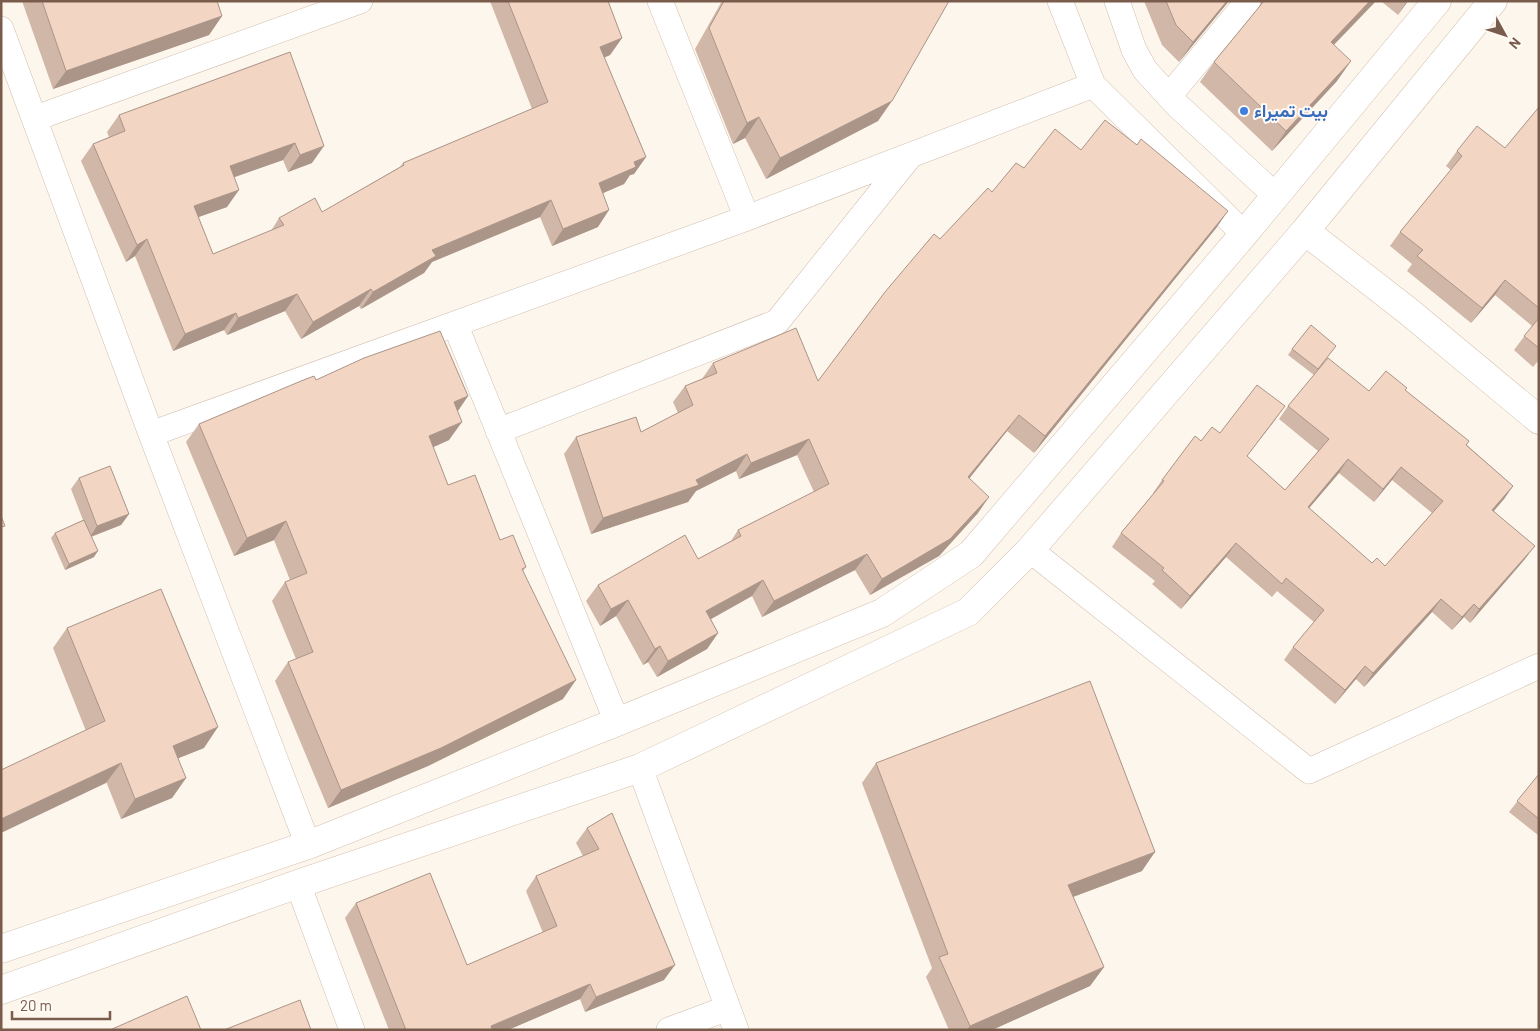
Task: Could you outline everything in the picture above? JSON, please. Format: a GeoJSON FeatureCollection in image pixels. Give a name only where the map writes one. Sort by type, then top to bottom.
{"type":"FeatureCollection","features":[{"type":"Feature","properties":{"kind":"street"},"geometry":{"type":"LineString","coordinates":[[36,118],[330,6],[360,1]]}},
{"type":"Feature","properties":{"kind":"street"},"geometry":{"type":"LineString","coordinates":[[660,1],[747,218]]}},
{"type":"Feature","properties":{"kind":"street"},"geometry":{"type":"LineString","coordinates":[[1060,1],[1093,86],[1244,234]]}},
{"type":"Feature","properties":{"kind":"street"},"geometry":{"type":"LineString","coordinates":[[1117,1],[1134,50],[1145,70],[1169,96],[1276,196]]}},
{"type":"Feature","properties":{"kind":"street"},"geometry":{"type":"LineString","coordinates":[[1169,96],[1248,1]]}},
{"type":"Feature","properties":{"kind":"street"},"geometry":{"type":"LineString","coordinates":[[1,949],[308,845],[617,722],[882,613],[971,554],[1244,234],[1437,1]]}},
{"type":"Feature","properties":{"kind":"street"},"geometry":{"type":"LineString","coordinates":[[1,990],[298,884],[640,768],[968,612],[1030,550],[1305,230],[1493,1]]}},
{"type":"Feature","properties":{"kind":"street"},"geometry":{"type":"LineString","coordinates":[[1,30],[36,118],[152,434],[308,845]]}},
{"type":"Feature","properties":{"kind":"street"},"geometry":{"type":"LineString","coordinates":[[152,434],[747,218],[1093,86]]}},
{"type":"Feature","properties":{"kind":"street"},"geometry":{"type":"LineString","coordinates":[[498,431],[777,322],[911,155]]}},
{"type":"Feature","properties":{"kind":"street"},"geometry":{"type":"LineString","coordinates":[[1305,230],[1408,311],[1539,420]]}},
{"type":"Feature","properties":{"kind":"street"},"geometry":{"type":"LineString","coordinates":[[455,324],[617,722]]}},
{"type":"Feature","properties":{"kind":"street"},"geometry":{"type":"LineString","coordinates":[[1030,550],[1309,771],[1539,666]]}},
{"type":"Feature","properties":{"kind":"street"},"geometry":{"type":"LineString","coordinates":[[640,768],[732,1019],[669,1030]]}},
{"type":"Feature","properties":{"kind":"street"},"geometry":{"type":"LineString","coordinates":[[298,884],[352,1030]]}},
{"type":"Feature","properties":{"kind":"building"},"geometry":{"type":"Polygon","coordinates":[[[42,1],[217,1],[222,16],[66,71],[42,1]]]}},
{"type":"Feature","properties":{"kind":"building"},"geometry":{"type":"Polygon","coordinates":[[[508,1],[608,1],[622,38],[600,47],[646,157],[634,162],[636,167],[599,183],[609,210],[563,229],[551,200],[432,250],[436,256],[373,292],[371,289],[313,322],[297,294],[238,318],[236,313],[185,334],[147,239],[137,245],[93,144],[125,131],[119,115],[290,52],[324,146],[300,155],[295,143],[230,166],[239,190],[194,206],[213,254],[284,225],[279,218],[315,198],[322,212],[404,165],[403,163],[548,102],[508,1]]]}},
{"type":"Feature","properties":{"kind":"building"},"geometry":{"type":"Polygon","coordinates":[[[724,1],[949,1],[892,101],[780,158],[759,117],[747,123],[709,28],[724,1]]]}},
{"type":"Feature","properties":{"kind":"building"},"geometry":{"type":"Polygon","coordinates":[[[1166,1],[1227,1],[1193,42],[1176,25],[1166,1]]]}},
{"type":"Feature","properties":{"kind":"building"},"geometry":{"type":"Polygon","coordinates":[[[1264,1],[1370,1],[1331,42],[1351,61],[1286,131],[1214,62],[1264,1]]]}},
{"type":"Feature","properties":{"kind":"building"},"geometry":{"type":"Polygon","coordinates":[[[1539,107],[1539,308],[1505,280],[1482,308],[1417,256],[1423,250],[1400,232],[1462,156],[1457,151],[1477,126],[1505,148],[1539,107]]]}},
{"type":"Feature","properties":{"kind":"building"},"geometry":{"type":"Polygon","coordinates":[[[1105,120],[1137,145],[1141,139],[1228,211],[1045,436],[1019,415],[968,477],[989,497],[950,539],[882,579],[867,554],[774,601],[763,580],[706,611],[718,633],[668,661],[660,646],[655,649],[628,600],[611,609],[598,585],[685,535],[698,559],[741,536],[738,530],[829,484],[809,439],[751,463],[747,454],[696,480],[699,485],[603,518],[576,437],[636,417],[641,432],[693,405],[685,386],[717,373],[713,363],[796,328],[818,381],[885,292],[934,234],[940,239],[988,188],[992,192],[1016,163],[1024,168],[1055,129],[1081,150],[1105,120]]]}},
{"type":"Feature","properties":{"kind":"building"},"geometry":{"type":"Polygon","coordinates":[[[1539,318],[1539,348],[1524,336],[1539,318]]]}},
{"type":"Feature","properties":{"kind":"building"},"geometry":{"type":"Polygon","coordinates":[[[1311,325],[1336,346],[1318,369],[1292,349],[1311,325]]]}},
{"type":"Feature","properties":{"kind":"building"},"geometry":{"type":"Polygon","coordinates":[[[440,331],[468,396],[454,402],[462,422],[429,436],[448,485],[475,475],[500,540],[513,535],[526,567],[522,569],[576,680],[441,748],[341,790],[288,662],[313,652],[285,582],[307,573],[286,521],[247,538],[199,424],[301,381],[314,376],[316,380],[364,358],[440,331]]]}},
{"type":"Feature","properties":{"kind":"building"},"geometry":{"type":"Polygon","coordinates":[[[1328,358],[1369,391],[1386,371],[1407,388],[1405,390],[1469,441],[1466,445],[1513,486],[1492,510],[1535,546],[1479,609],[1474,604],[1462,617],[1441,599],[1373,673],[1365,666],[1345,690],[1293,647],[1324,610],[1286,578],[1282,584],[1236,543],[1190,596],[1162,570],[1164,568],[1121,533],[1164,481],[1162,480],[1195,436],[1201,441],[1212,427],[1220,433],[1257,385],[1285,406],[1247,456],[1285,490],[1329,439],[1288,406],[1328,358]],[[1348,459],[1308,507],[1372,563],[1377,558],[1385,566],[1443,501],[1401,467],[1383,489],[1348,459]]]}},
{"type":"Feature","properties":{"kind":"building"},"geometry":{"type":"Polygon","coordinates":[[[110,466],[129,514],[97,526],[79,478],[110,466]]]}},
{"type":"Feature","properties":{"kind":"building"},"geometry":{"type":"Polygon","coordinates":[[[1,516],[5,526],[1,527],[1,516]]]}},
{"type":"Feature","properties":{"kind":"building"},"geometry":{"type":"Polygon","coordinates":[[[84,520],[98,551],[69,564],[55,533],[84,520]]]}},
{"type":"Feature","properties":{"kind":"building"},"geometry":{"type":"Polygon","coordinates":[[[161,589],[218,727],[173,746],[186,778],[135,799],[121,763],[1,819],[1,770],[105,721],[67,628],[161,589]]]}},
{"type":"Feature","properties":{"kind":"building"},"geometry":{"type":"Polygon","coordinates":[[[1090,681],[1155,852],[1068,885],[1104,967],[970,1026],[939,957],[948,954],[876,763],[1090,681]]]}},
{"type":"Feature","properties":{"kind":"building"},"geometry":{"type":"Polygon","coordinates":[[[1539,774],[1539,819],[1517,801],[1539,774]]]}},
{"type":"Feature","properties":{"kind":"building"},"geometry":{"type":"Polygon","coordinates":[[[612,813],[675,965],[596,997],[590,984],[491,1026],[492,1030],[406,1030],[356,903],[430,873],[467,965],[557,926],[536,876],[599,849],[587,828],[612,813]]]}},
{"type":"Feature","properties":{"kind":"building"},"geometry":{"type":"Polygon","coordinates":[[[187,996],[201,1030],[110,1030],[187,996]]]}},
{"type":"Feature","properties":{"kind":"building"},"geometry":{"type":"Polygon","coordinates":[[[300,1000],[311,1030],[224,1030],[300,1000]]]}},
{"type":"Feature","properties":{"kind":"place","name":"بيت تميراء"},"geometry":{"type":"Point","coordinates":[1244,111]}}]}
